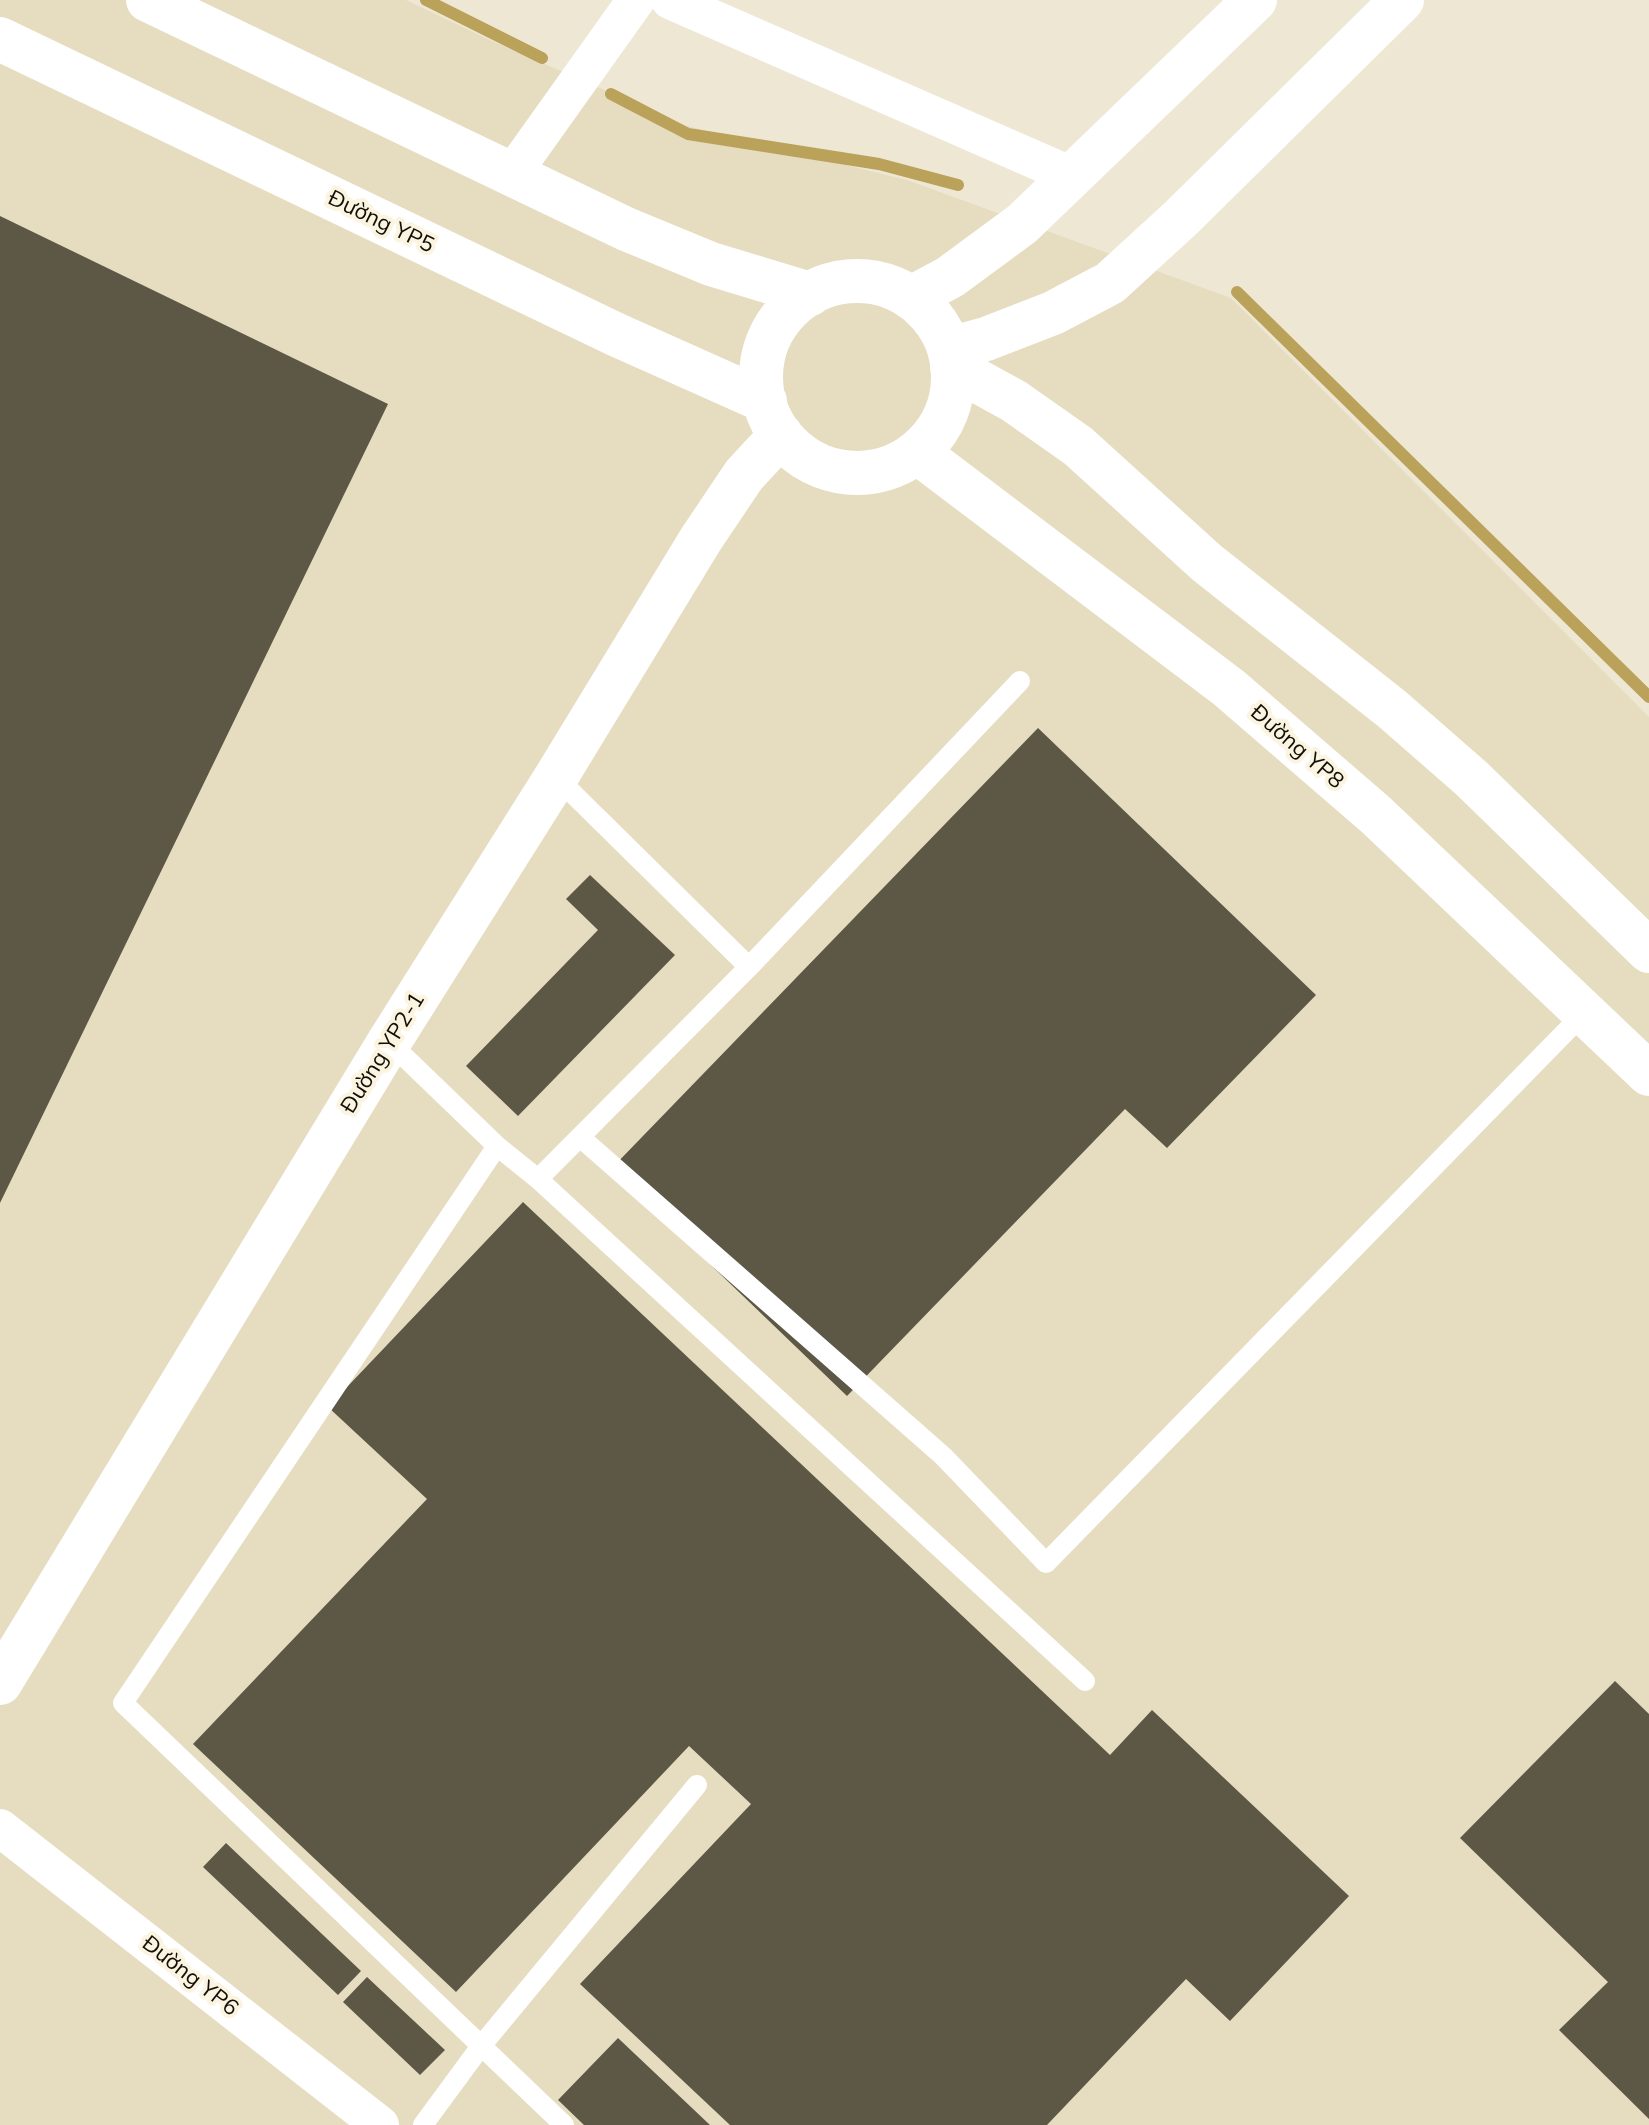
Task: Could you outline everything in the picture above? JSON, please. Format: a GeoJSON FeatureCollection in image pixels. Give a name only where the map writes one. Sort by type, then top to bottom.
{"type":"FeatureCollection","features":[{"type":"Feature","properties":{"kind":"main road"},"geometry":{"type":"LineString","coordinates":[[148,0],[626,229],[691,257],[810,294]]}},
{"type":"Feature","properties":{"kind":"main road"},"geometry":{"type":"LineString","coordinates":[[911,298],[950,277],[998,244],[1255,0]]}},
{"type":"Feature","properties":{"kind":"main road"},"geometry":{"type":"LineString","coordinates":[[951,358],[986,339],[1053,313],[1110,283],[1181,218],[1402,0]]}},
{"type":"Feature","properties":{"kind":"main road","name":"Đường YP5"},"geometry":{"type":"LineString","coordinates":[[0,39],[617,335],[773,418]]}},
{"type":"Feature","properties":{"kind":"main road"},"geometry":{"type":"LineString","coordinates":[[866,282],[899,291],[911,298],[939,327],[951,358],[950,399],[932,437],[917,452],[879,470],[848,472],[817,464],[803,456],[773,418],[761,376],[773,330],[793,306],[810,294],[835,284],[866,282]]}},
{"type":"Feature","properties":{"kind":"main road"},"geometry":{"type":"LineString","coordinates":[[951,358],[1078,446],[1207,563],[1392,709],[1471,778],[1649,951]]}},
{"type":"Feature","properties":{"kind":"main road","name":"Đường YP2-1"},"geometry":{"type":"LineString","coordinates":[[0,1683],[389,1042],[556,777],[721,506],[744,475],[773,418]]}},
{"type":"Feature","properties":{"kind":"main road","name":"Đường YP8"},"geometry":{"type":"LineString","coordinates":[[917,452],[1229,688],[1376,815],[1649,1074]]}},
{"type":"Feature","properties":{"kind":"street"},"geometry":{"type":"LineString","coordinates":[[512,174],[636,0]]}},
{"type":"Feature","properties":{"kind":"street"},"geometry":{"type":"LineString","coordinates":[[670,0],[1072,176]]}},
{"type":"Feature","properties":{"kind":"street","name":"Đường YP6"},"geometry":{"type":"LineString","coordinates":[[0,1828],[380,2125]]}},
{"type":"Feature","properties":{"kind":"lane"},"geometry":{"type":"LineString","coordinates":[[538,1179],[749,967],[1020,681]]}},
{"type":"Feature","properties":{"kind":"lane"},"geometry":{"type":"LineString","coordinates":[[556,777],[749,967]]}},
{"type":"Feature","properties":{"kind":"lane"},"geometry":{"type":"LineString","coordinates":[[580,1137],[943,1456],[1046,1563],[1585,1012]]}},
{"type":"Feature","properties":{"kind":"lane"},"geometry":{"type":"LineString","coordinates":[[389,1042],[497,1146],[538,1179],[1085,1681]]}},
{"type":"Feature","properties":{"kind":"lane"},"geometry":{"type":"LineString","coordinates":[[497,1146],[123,1703],[564,2125]]}},
{"type":"Feature","properties":{"kind":"lane"},"geometry":{"type":"LineString","coordinates":[[423,2125],[481,2046],[697,1785]]}},
{"type":"Feature","properties":{"kind":"shaded area"},"geometry":{"type":"Polygon","coordinates":[[[0,0],[406,0],[687,126],[907,180],[1231,298],[1649,717],[1649,2125],[0,2125],[0,0]]]}},
{"type":"Feature","properties":{"kind":"building"},"geometry":{"type":"Polygon","coordinates":[[[0,216],[388,404],[0,1203],[0,216]]]}},
{"type":"Feature","properties":{"kind":"building"},"geometry":{"type":"Polygon","coordinates":[[[1038,728],[1316,995],[1167,1148],[1125,1109],[847,1396],[611,1169],[1038,728]]]}},
{"type":"Feature","properties":{"kind":"building"},"geometry":{"type":"Polygon","coordinates":[[[590,875],[675,955],[518,1116],[466,1066],[598,930],[566,899],[590,875]]]}},
{"type":"Feature","properties":{"kind":"building"},"geometry":{"type":"Polygon","coordinates":[[[523,1202],[1110,1755],[1152,1710],[1349,1896],[1230,2021],[1186,1979],[1047,2125],[730,2125],[580,1984],[751,1804],[689,1746],[456,1992],[193,1744],[427,1499],[328,1407],[523,1202]]]}},
{"type":"Feature","properties":{"kind":"building"},"geometry":{"type":"Polygon","coordinates":[[[1615,1681],[1649,1714],[1649,2119],[1559,2030],[1608,1982],[1460,1838],[1615,1681]]]}},
{"type":"Feature","properties":{"kind":"building"},"geometry":{"type":"Polygon","coordinates":[[[226,1843],[361,1971],[338,1995],[203,1867],[226,1843]]]}},
{"type":"Feature","properties":{"kind":"building"},"geometry":{"type":"Polygon","coordinates":[[[367,1977],[445,2050],[420,2075],[343,2002],[367,1977]]]}},
{"type":"Feature","properties":{"kind":"building"},"geometry":{"type":"Polygon","coordinates":[[[618,2038],[710,2125],[584,2125],[558,2100],[618,2038]]]}},
{"type":"Feature","properties":{"kind":"waterway"},"geometry":{"type":"LineString","coordinates":[[426,0],[542,58]]}},
{"type":"Feature","properties":{"kind":"waterway"},"geometry":{"type":"LineString","coordinates":[[611,94],[688,134],[879,164],[958,185]]}},
{"type":"Feature","properties":{"kind":"waterway"},"geometry":{"type":"LineString","coordinates":[[1237,292],[1649,697]]}}]}
